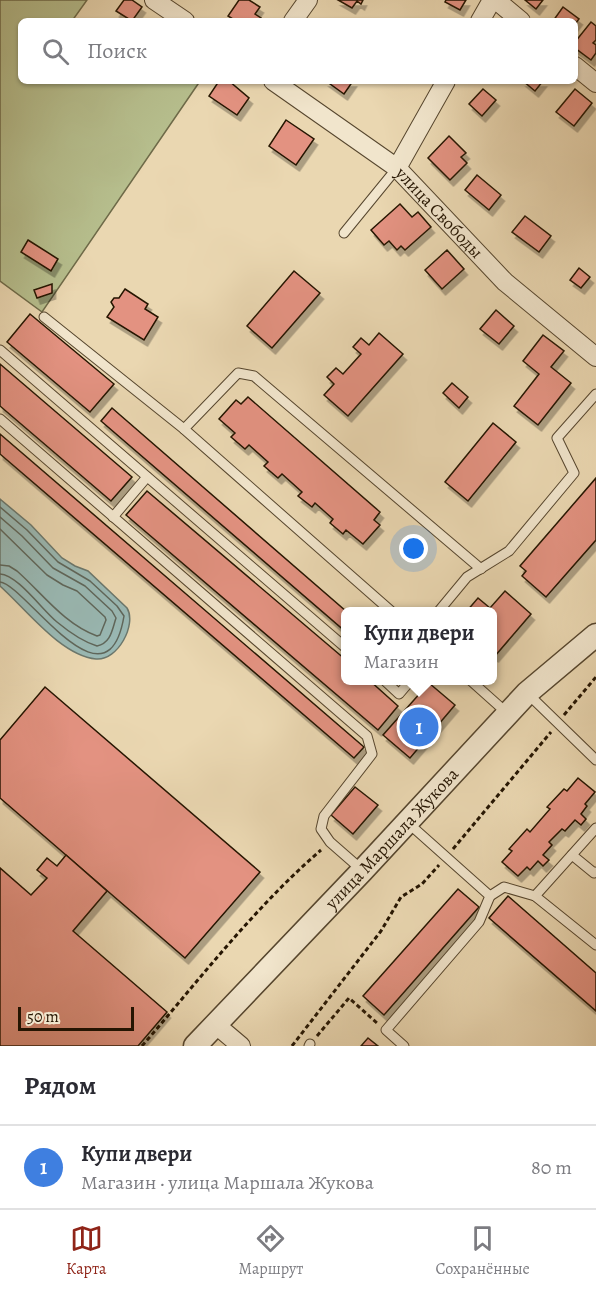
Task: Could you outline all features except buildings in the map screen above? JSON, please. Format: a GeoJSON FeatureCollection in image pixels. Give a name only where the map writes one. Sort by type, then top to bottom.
{"type":"FeatureCollection","features":[{"type":"Feature","properties":{"kind":"street"},"geometry":{"type":"LineString","coordinates":[[154,0],[181,18]]}},
{"type":"Feature","properties":{"kind":"street"},"geometry":{"type":"LineString","coordinates":[[294,18],[308,0]]}},
{"type":"Feature","properties":{"kind":"street"},"geometry":{"type":"LineString","coordinates":[[482,18],[494,0],[517,18]]}},
{"type":"Feature","properties":{"kind":"street"},"geometry":{"type":"LineString","coordinates":[[578,68],[596,83]]}},
{"type":"Feature","properties":{"kind":"street","name":"улица Свободы"},"geometry":{"type":"LineString","coordinates":[[277,84],[397,168],[505,282],[596,357]]}},
{"type":"Feature","properties":{"kind":"street"},"geometry":{"type":"LineString","coordinates":[[397,168],[444,84]]}},
{"type":"Feature","properties":{"kind":"street","name":"улица Маршала Жукова"},"geometry":{"type":"LineString","coordinates":[[195,1046],[527,693],[596,635]]}},
{"type":"Feature","properties":{"kind":"street"},"geometry":{"type":"LineString","coordinates":[[215,1024],[241,1046]]}},
{"type":"Feature","properties":{"kind":"lane"},"geometry":{"type":"LineString","coordinates":[[344,233],[397,168]]}},
{"type":"Feature","properties":{"kind":"lane"},"geometry":{"type":"LineString","coordinates":[[44,317],[184,429],[386,607]]}},
{"type":"Feature","properties":{"kind":"lane"},"geometry":{"type":"LineString","coordinates":[[0,351],[341,645]]}},
{"type":"Feature","properties":{"kind":"lane"},"geometry":{"type":"LineString","coordinates":[[184,429],[238,373],[254,376],[481,569]]}},
{"type":"Feature","properties":{"kind":"lane"},"geometry":{"type":"LineString","coordinates":[[442,607],[467,577],[510,551],[574,473],[557,438],[596,394]]}},
{"type":"Feature","properties":{"kind":"lane"},"geometry":{"type":"LineString","coordinates":[[0,419],[367,736],[372,754],[324,816],[321,829],[330,842],[362,871]]}},
{"type":"Feature","properties":{"kind":"lane"},"geometry":{"type":"LineString","coordinates":[[114,517],[147,477]]}},
{"type":"Feature","properties":{"kind":"lane"},"geometry":{"type":"LineString","coordinates":[[389,685],[399,694],[407,685]]}},
{"type":"Feature","properties":{"kind":"lane"},"geometry":{"type":"LineString","coordinates":[[475,685],[508,714]]}},
{"type":"Feature","properties":{"kind":"lane"},"geometry":{"type":"LineString","coordinates":[[527,693],[596,760]]}},
{"type":"Feature","properties":{"kind":"lane"},"geometry":{"type":"LineString","coordinates":[[407,822],[490,896]]}},
{"type":"Feature","properties":{"kind":"lane"},"geometry":{"type":"LineString","coordinates":[[535,896],[596,828]]}},
{"type":"Feature","properties":{"kind":"lane"},"geometry":{"type":"LineString","coordinates":[[572,855],[594,873],[596,872]]}},
{"type":"Feature","properties":{"kind":"lane"},"geometry":{"type":"LineString","coordinates":[[404,1046],[386,1030],[479,922],[490,896],[504,887],[535,896],[596,945]]}},
{"type":"Feature","properties":{"kind":"path"},"geometry":{"type":"LineString","coordinates":[[142,1046],[287,879],[330,842]]}},
{"type":"Feature","properties":{"kind":"path"},"geometry":{"type":"LineString","coordinates":[[310,1045],[349,998],[386,1030]]}},
{"type":"Feature","properties":{"kind":"green space"},"geometry":{"type":"Polygon","coordinates":[[[0,0],[87,0],[74,18],[18,18],[18,84],[198,84],[42,312],[0,281],[0,0]]]}},
{"type":"Feature","properties":{"kind":"water"},"geometry":{"type":"Polygon","coordinates":[[[0,499],[31,525],[62,558],[88,571],[127,608],[129,623],[127,632],[124,640],[112,654],[96,659],[83,656],[70,649],[44,630],[0,586],[0,499]]]}},
{"type":"Feature","properties":{"kind":"place","name":"Купи двери"},"geometry":{"type":"Point","coordinates":[419,727]}}]}
